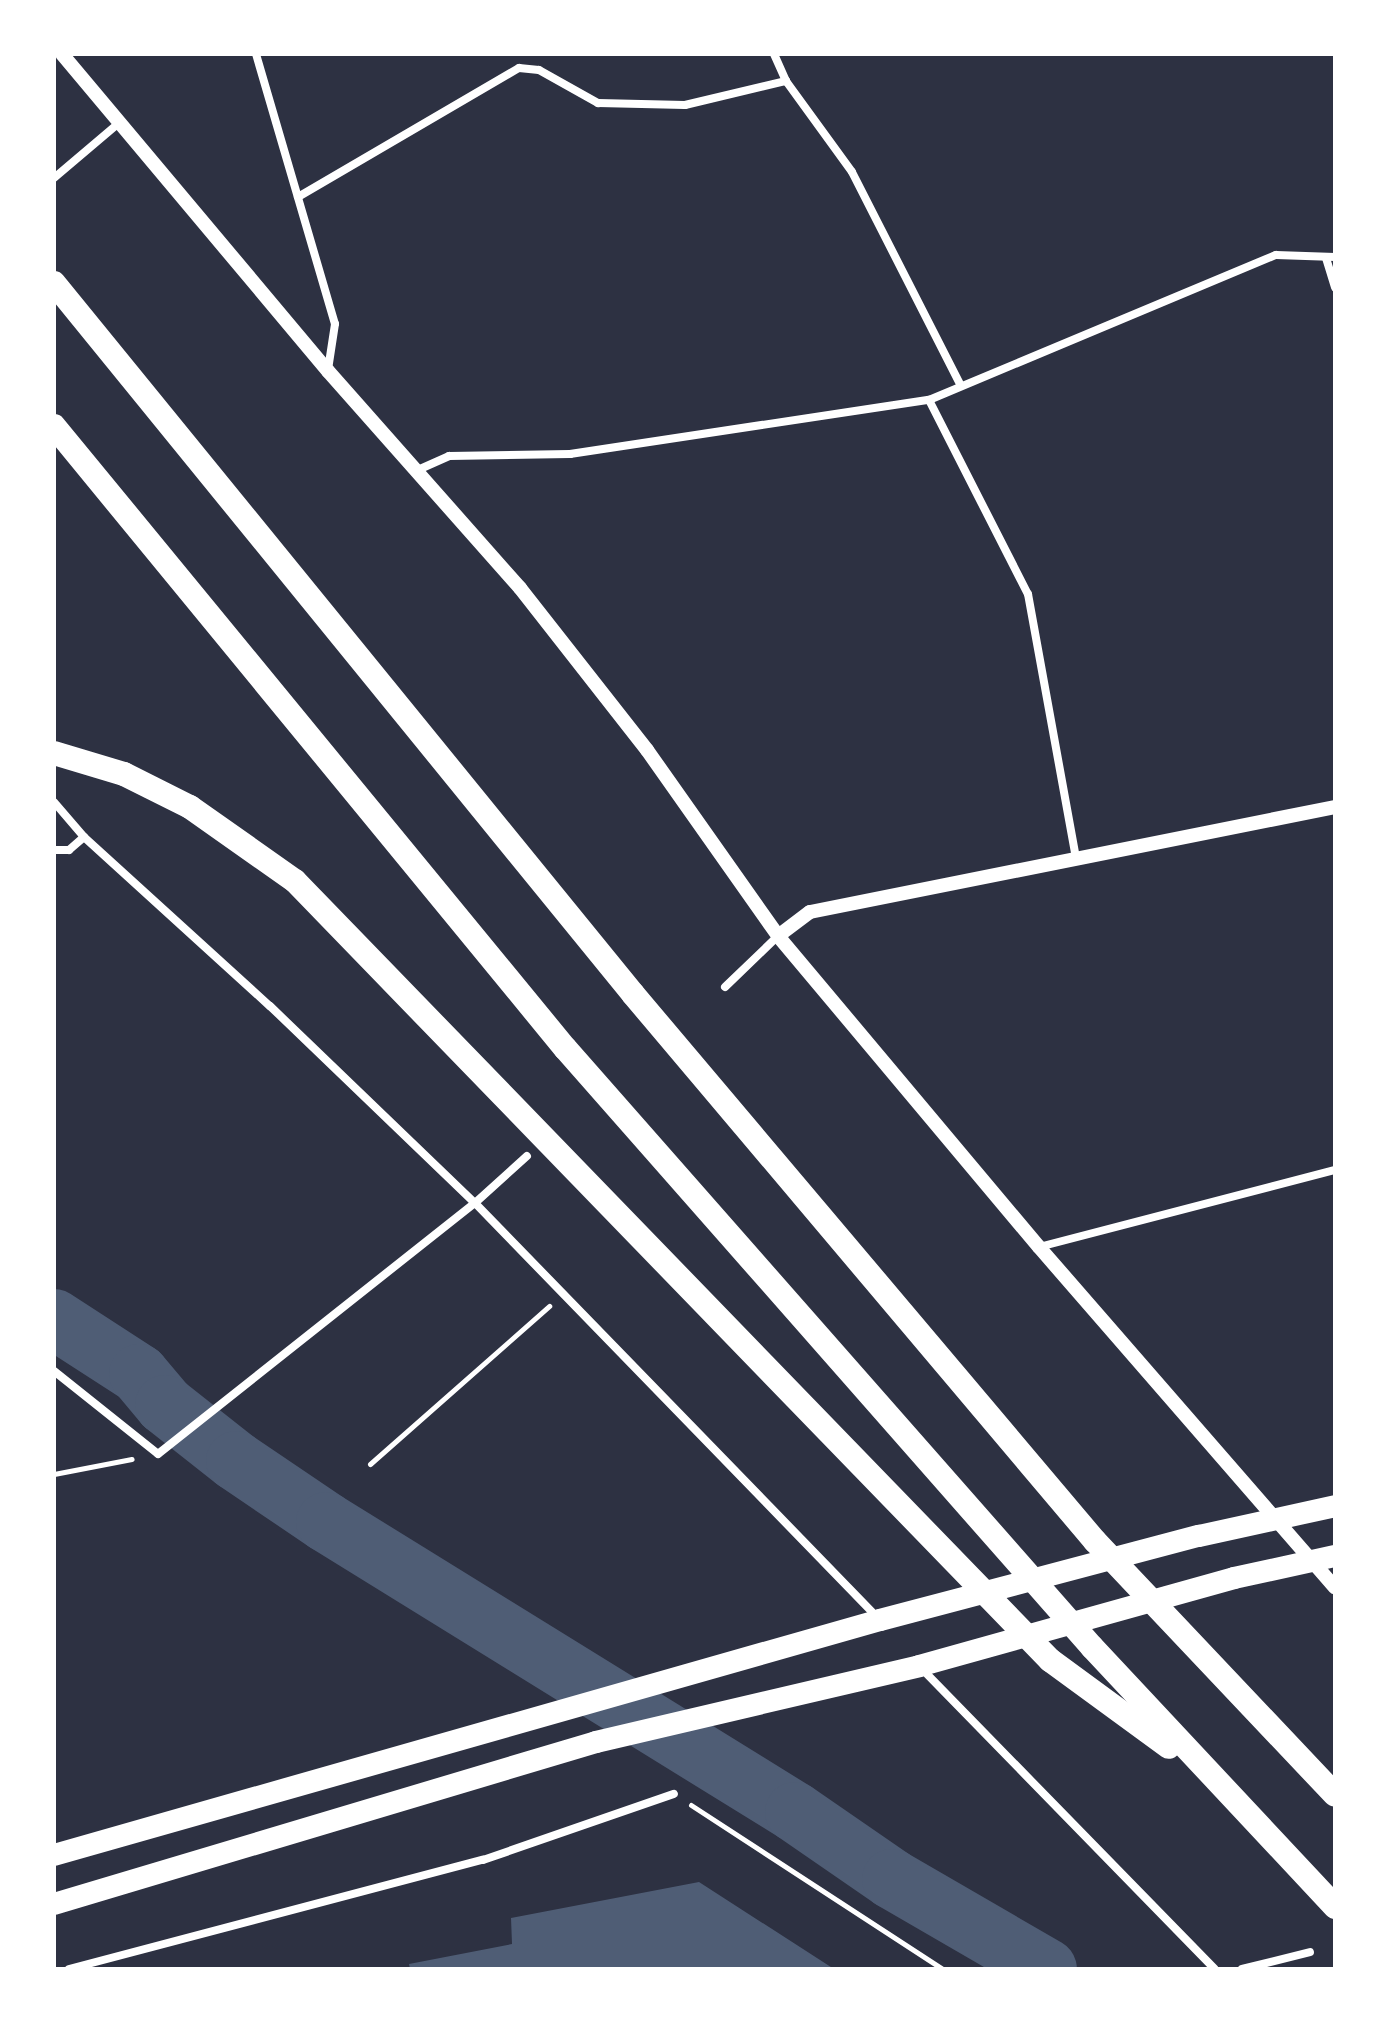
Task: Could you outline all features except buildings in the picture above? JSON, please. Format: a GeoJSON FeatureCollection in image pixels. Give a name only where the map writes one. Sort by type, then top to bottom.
{"type":"FeatureCollection","features":[{"type":"Feature","properties":{"kind":"highway"},"geometry":{"type":"LineString","coordinates":[[54,283],[633,994],[1095,1541],[1335,1795]]}},
{"type":"Feature","properties":{"kind":"highway"},"geometry":{"type":"LineString","coordinates":[[54,426],[565,1048],[1092,1647],[1210,1777],[1335,1907]]}},
{"type":"Feature","properties":{"kind":"highway"},"geometry":{"type":"LineString","coordinates":[[54,753],[124,774],[190,807],[295,881],[1050,1660],[1210,1777]]}},
{"type":"Feature","properties":{"kind":"highway"},"geometry":{"type":"LineString","coordinates":[[54,1855],[546,1712],[662,1683],[880,1620],[1335,1506]]}},
{"type":"Feature","properties":{"kind":"highway"},"geometry":{"type":"LineString","coordinates":[[54,1904],[596,1742],[919,1666],[1324,1559]]}},
{"type":"Feature","properties":{"kind":"highway"},"geometry":{"type":"LineString","coordinates":[[1280,1738],[1335,1785]]}},
{"type":"Feature","properties":{"kind":"street"},"geometry":{"type":"LineString","coordinates":[[62,54],[328,371],[420,469],[647,750],[778,936],[1273,1520],[1324,1559],[1335,1587]]}},
{"type":"Feature","properties":{"kind":"street"},"geometry":{"type":"LineString","coordinates":[[256,54],[335,324],[328,371]]}},
{"type":"Feature","properties":{"kind":"street"},"geometry":{"type":"LineString","coordinates":[[774,54],[786,81],[852,172],[961,386]]}},
{"type":"Feature","properties":{"kind":"street"},"geometry":{"type":"LineString","coordinates":[[298,197],[519,68],[539,70],[598,103],[685,105],[786,81]]}},
{"type":"Feature","properties":{"kind":"street"},"geometry":{"type":"LineString","coordinates":[[54,178],[120,122]]}},
{"type":"Feature","properties":{"kind":"street"},"geometry":{"type":"LineString","coordinates":[[420,469],[449,456],[570,454],[929,400],[1276,255],[1331,257],[1335,288]]}},
{"type":"Feature","properties":{"kind":"street"},"geometry":{"type":"LineString","coordinates":[[929,400],[1028,594],[1076,857]]}},
{"type":"Feature","properties":{"kind":"street"},"geometry":{"type":"LineString","coordinates":[[54,802],[84,837],[270,1006],[475,1203],[880,1620]]}},
{"type":"Feature","properties":{"kind":"street"},"geometry":{"type":"LineString","coordinates":[[725,987],[778,936],[810,912],[1335,807]]}},
{"type":"Feature","properties":{"kind":"street"},"geometry":{"type":"LineString","coordinates":[[54,850],[69,850],[84,837]]}},
{"type":"Feature","properties":{"kind":"street"},"geometry":{"type":"LineString","coordinates":[[54,1371],[158,1454],[475,1203],[527,1156]]}},
{"type":"Feature","properties":{"kind":"street"},"geometry":{"type":"LineString","coordinates":[[1039,1247],[1335,1170]]}},
{"type":"Feature","properties":{"kind":"street"},"geometry":{"type":"LineString","coordinates":[[919,1666],[1215,1969]]}},
{"type":"Feature","properties":{"kind":"street"},"geometry":{"type":"LineString","coordinates":[[69,1969],[483,1860],[674,1794]]}},
{"type":"Feature","properties":{"kind":"street"},"geometry":{"type":"LineString","coordinates":[[1242,1969],[1310,1952]]}},
{"type":"Feature","properties":{"kind":"path"},"geometry":{"type":"LineString","coordinates":[[370,1464],[563,1294]]}},
{"type":"Feature","properties":{"kind":"path"},"geometry":{"type":"LineString","coordinates":[[54,1474],[158,1454]]}},
{"type":"Feature","properties":{"kind":"path"},"geometry":{"type":"LineString","coordinates":[[674,1794],[943,1969]]}},
{"type":"Feature","properties":{"kind":"water"},"geometry":{"type":"Polygon","coordinates":[[[699,1882],[834,1969],[410,1969],[409,1964],[512,1944],[511,1918],[699,1882]]]}},
{"type":"Feature","properties":{"kind":"waterway"},"geometry":{"type":"LineString","coordinates":[[54,1319],[139,1374],[165,1405],[236,1461],[326,1522],[795,1812],[892,1879],[1047,1969]]}}]}
